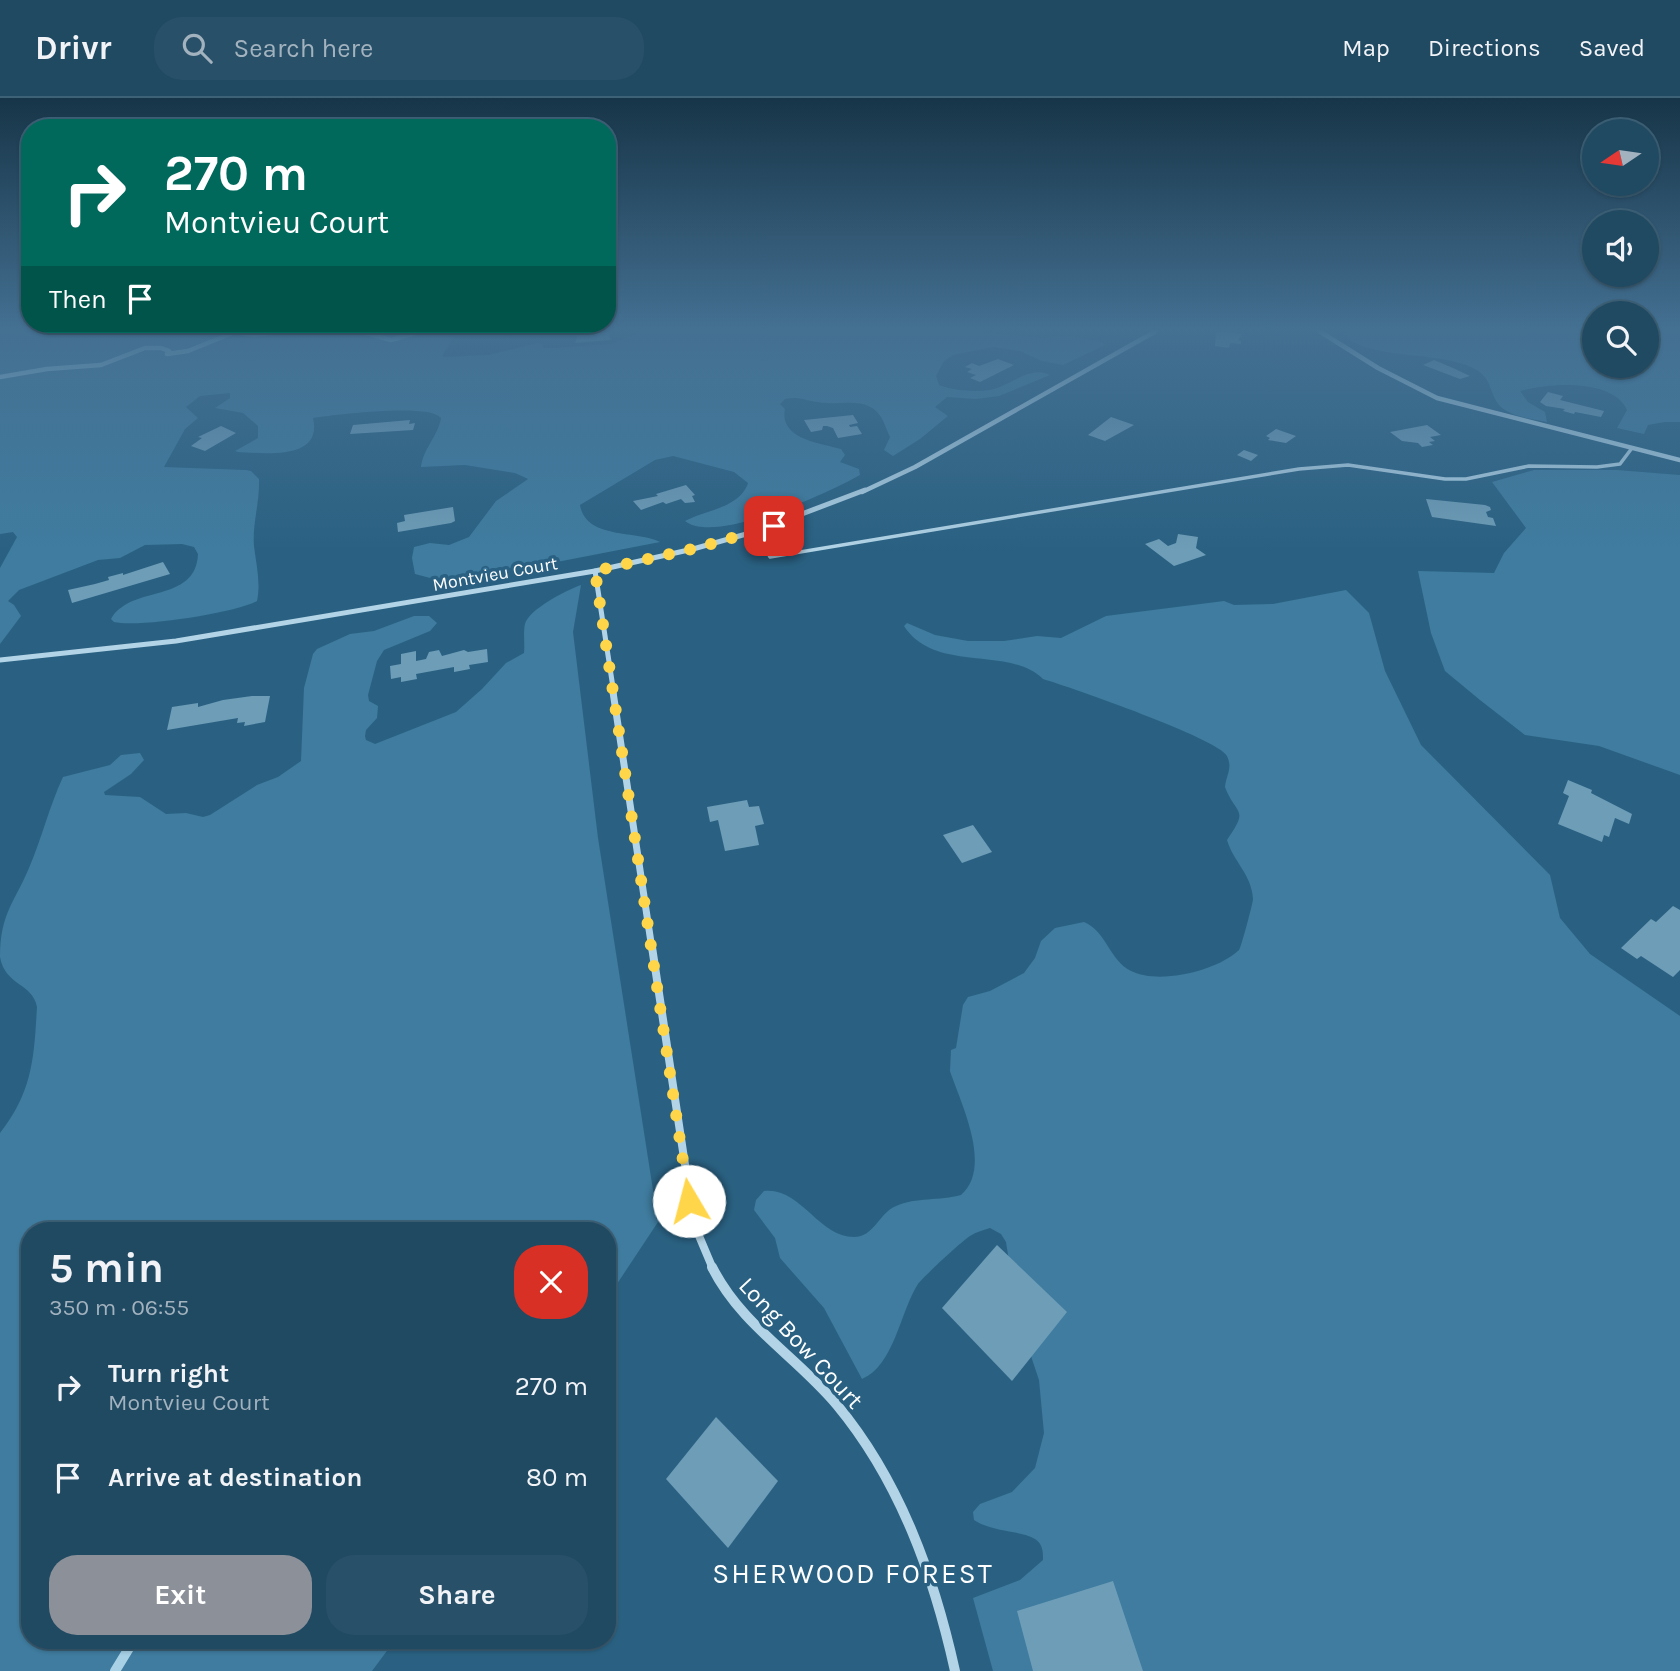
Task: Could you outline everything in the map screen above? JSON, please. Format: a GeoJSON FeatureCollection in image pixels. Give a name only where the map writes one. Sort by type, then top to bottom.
{"type":"FeatureCollection","features":[{"type":"Feature","properties":{"kind":"street","name":"Montvieu Court"},"geometry":{"type":"LineString","coordinates":[[0,660],[176,641],[595,571],[694,549],[757,531],[847,499],[915,467],[1026,404]]}},
{"type":"Feature","properties":{"kind":"street"},"geometry":{"type":"LineString","coordinates":[[1462,404],[1680,460]]}},
{"type":"Feature","properties":{"kind":"street","name":"Long Bow Court"},"geometry":{"type":"LineString","coordinates":[[595,571],[694,1224],[704,1251],[729,1297],[758,1328],[811,1376],[838,1406],[879,1468],[923,1559],[938,1602],[955,1671]]}},
{"type":"Feature","properties":{"kind":"lane"},"geometry":{"type":"LineString","coordinates":[[757,531],[770,557],[1299,469],[1348,465],[1466,479],[1529,466],[1597,467],[1620,464],[1632,448]]}},
{"type":"Feature","properties":{"kind":"shaded area"},"geometry":{"type":"Polygon","coordinates":[[[0,404],[189,404],[186,407],[198,418],[185,429],[164,467],[246,470],[259,479],[254,538],[257,601],[246,606],[186,618],[143,623],[114,622],[111,619],[120,608],[175,587],[195,570],[198,554],[194,547],[182,544],[145,545],[120,558],[98,560],[19,590],[8,601],[21,616],[0,644],[0,568],[17,537],[13,532],[0,534],[0,404]]]}},
{"type":"Feature","properties":{"kind":"shaded area"},"geometry":{"type":"Polygon","coordinates":[[[220,404],[780,404],[785,409],[788,427],[794,433],[812,442],[841,449],[845,455],[840,462],[859,469],[860,475],[772,514],[745,522],[700,527],[685,521],[730,503],[738,498],[748,483],[734,472],[673,456],[655,460],[580,505],[584,516],[602,529],[660,542],[562,561],[434,579],[415,574],[412,558],[414,547],[430,543],[449,545],[469,537],[496,501],[528,479],[515,473],[465,465],[421,467],[441,418],[433,414],[419,411],[381,411],[313,418],[314,432],[309,442],[301,448],[276,453],[238,452],[235,451],[258,438],[258,426],[243,413],[215,408],[220,404]]]}},
{"type":"Feature","properties":{"kind":"shaded area"},"geometry":{"type":"Polygon","coordinates":[[[862,404],[938,404],[935,407],[948,416],[920,439],[893,456],[884,450],[890,437],[881,418],[871,407],[862,404]]]}},
{"type":"Feature","properties":{"kind":"shaded area"},"geometry":{"type":"Polygon","coordinates":[[[1499,404],[1532,404],[1545,412],[1547,422],[1523,417],[1499,404]]]}},
{"type":"Feature","properties":{"kind":"shaded area"},"geometry":{"type":"Polygon","coordinates":[[[1623,404],[1680,404],[1680,422],[1648,425],[1644,434],[1617,428],[1627,410],[1623,404]]]}},
{"type":"Feature","properties":{"kind":"shaded area"},"geometry":{"type":"Polygon","coordinates":[[[1534,470],[1617,470],[1680,475],[1680,775],[1599,746],[1525,735],[1445,671],[1431,633],[1418,571],[1494,573],[1504,553],[1526,528],[1492,482],[1534,470]]]}},
{"type":"Feature","properties":{"kind":"shaded area"},"geometry":{"type":"Polygon","coordinates":[[[581,585],[573,632],[598,838],[658,1222],[616,1285],[616,1222],[21,1222],[21,1649],[388,1649],[372,1671],[0,1671],[0,1133],[19,1103],[30,1073],[37,1007],[30,993],[7,974],[0,957],[1,942],[5,918],[34,857],[63,777],[110,765],[121,755],[140,753],[144,760],[131,774],[104,792],[105,795],[140,797],[166,814],[186,813],[203,817],[210,815],[301,761],[304,688],[313,654],[317,649],[350,634],[374,631],[414,616],[429,616],[437,623],[430,631],[384,650],[377,661],[368,695],[369,701],[378,706],[377,718],[366,730],[365,736],[366,740],[375,744],[456,712],[506,663],[524,653],[524,631],[528,618],[558,596],[581,585]]]}},
{"type":"Feature","properties":{"kind":"shaded area"},"geometry":{"type":"Polygon","coordinates":[[[1346,590],[1369,613],[1385,671],[1421,745],[1550,875],[1560,918],[1590,954],[1680,1016],[1680,1671],[993,1671],[973,1598],[1020,1580],[1043,1560],[1043,1551],[1038,1541],[1029,1536],[982,1524],[974,1520],[973,1512],[980,1504],[1012,1492],[1035,1468],[1044,1433],[1039,1380],[1018,1317],[1006,1242],[1001,1234],[990,1228],[980,1231],[966,1239],[934,1267],[918,1284],[882,1363],[862,1379],[824,1308],[780,1258],[775,1238],[754,1210],[756,1200],[764,1191],[789,1196],[830,1229],[841,1235],[854,1237],[867,1233],[896,1206],[912,1201],[961,1195],[970,1183],[974,1152],[967,1117],[950,1071],[951,1050],[956,1048],[963,1005],[968,997],[990,991],[1024,973],[1035,958],[1041,941],[1055,928],[1084,922],[1098,932],[1118,960],[1131,971],[1157,977],[1203,970],[1229,958],[1239,950],[1253,899],[1246,875],[1227,840],[1238,822],[1239,812],[1225,787],[1229,761],[1218,748],[1142,714],[1043,679],[1029,669],[1011,663],[934,650],[917,641],[904,626],[907,623],[935,635],[968,641],[1004,641],[1037,636],[1061,638],[1106,616],[1224,601],[1234,605],[1273,604],[1346,590]]]}},
{"type":"Feature","properties":{"kind":"building"},"geometry":{"type":"Polygon","coordinates":[[[1544,404],[1578,404],[1604,411],[1601,417],[1574,414],[1563,411],[1565,409],[1544,404]]]}},
{"type":"Feature","properties":{"kind":"building"},"geometry":{"type":"Polygon","coordinates":[[[853,415],[858,423],[849,425],[857,426],[862,434],[838,438],[833,428],[827,426],[811,432],[804,420],[853,415]]]}},
{"type":"Feature","properties":{"kind":"building"},"geometry":{"type":"Polygon","coordinates":[[[1111,417],[1134,425],[1105,441],[1088,435],[1111,417]]]}},
{"type":"Feature","properties":{"kind":"building"},"geometry":{"type":"Polygon","coordinates":[[[410,420],[409,424],[415,423],[413,430],[350,434],[353,425],[410,420]]]}},
{"type":"Feature","properties":{"kind":"building"},"geometry":{"type":"Polygon","coordinates":[[[1427,425],[1441,435],[1430,437],[1435,441],[1429,442],[1433,445],[1422,447],[1418,443],[1402,441],[1390,432],[1427,425]]]}},
{"type":"Feature","properties":{"kind":"building"},"geometry":{"type":"Polygon","coordinates":[[[221,426],[236,433],[205,451],[191,446],[202,438],[198,437],[221,426]]]}},
{"type":"Feature","properties":{"kind":"building"},"geometry":{"type":"Polygon","coordinates":[[[1276,429],[1296,436],[1286,443],[1268,440],[1270,438],[1266,436],[1276,429]]]}},
{"type":"Feature","properties":{"kind":"building"},"geometry":{"type":"Polygon","coordinates":[[[1244,450],[1258,455],[1251,461],[1237,455],[1244,450]]]}},
{"type":"Feature","properties":{"kind":"building"},"geometry":{"type":"Polygon","coordinates":[[[686,485],[695,495],[692,496],[695,502],[685,503],[681,499],[641,510],[633,501],[658,496],[656,494],[686,485]]]}},
{"type":"Feature","properties":{"kind":"building"},"geometry":{"type":"Polygon","coordinates":[[[1426,499],[1485,505],[1490,507],[1491,510],[1486,512],[1488,517],[1493,518],[1496,526],[1432,517],[1426,499]]]}},
{"type":"Feature","properties":{"kind":"building"},"geometry":{"type":"Polygon","coordinates":[[[453,507],[455,521],[451,523],[398,532],[397,523],[405,521],[404,515],[453,507]]]}},
{"type":"Feature","properties":{"kind":"building"},"geometry":{"type":"Polygon","coordinates":[[[1178,534],[1198,537],[1196,548],[1206,555],[1174,566],[1145,544],[1159,539],[1168,546],[1176,543],[1178,534]]]}},
{"type":"Feature","properties":{"kind":"building"},"geometry":{"type":"Polygon","coordinates":[[[163,562],[170,574],[72,603],[68,590],[163,562]]]}},
{"type":"Feature","properties":{"kind":"building"},"geometry":{"type":"Polygon","coordinates":[[[487,649],[488,662],[469,665],[470,669],[454,672],[454,667],[416,674],[417,679],[401,682],[401,677],[391,679],[390,666],[401,664],[401,654],[416,651],[416,661],[426,659],[429,652],[439,650],[442,656],[464,650],[468,652],[487,649]]]}},
{"type":"Feature","properties":{"kind":"building"},"geometry":{"type":"Polygon","coordinates":[[[252,696],[270,696],[265,722],[244,726],[245,722],[237,723],[238,718],[167,730],[172,707],[198,703],[198,707],[252,696]]]}},
{"type":"Feature","properties":{"kind":"building"},"geometry":{"type":"Polygon","coordinates":[[[1568,780],[1592,790],[1591,793],[1632,814],[1629,824],[1615,818],[1609,837],[1604,835],[1602,842],[1558,824],[1569,796],[1563,793],[1568,780]]]}},
{"type":"Feature","properties":{"kind":"building"},"geometry":{"type":"Polygon","coordinates":[[[747,800],[749,807],[759,806],[764,824],[755,826],[759,845],[725,851],[718,820],[710,822],[707,807],[747,800]]]}},
{"type":"Feature","properties":{"kind":"building"},"geometry":{"type":"Polygon","coordinates":[[[973,825],[992,852],[962,863],[943,835],[973,825]]]}},
{"type":"Feature","properties":{"kind":"building"},"geometry":{"type":"Polygon","coordinates":[[[1673,906],[1680,910],[1680,970],[1673,977],[1641,956],[1637,959],[1621,948],[1651,919],[1656,922],[1673,906]]]}},
{"type":"Feature","properties":{"kind":"building"},"geometry":{"type":"Polygon","coordinates":[[[997,1245],[1067,1312],[1012,1381],[942,1308],[997,1245]]]}},
{"type":"Feature","properties":{"kind":"building"},"geometry":{"type":"Polygon","coordinates":[[[716,1417],[778,1481],[728,1548],[666,1479],[716,1417]]]}},
{"type":"Feature","properties":{"kind":"building"},"geometry":{"type":"Polygon","coordinates":[[[1113,1581],[1143,1671],[1033,1671],[1017,1611],[1113,1581]]]}},
{"type":"Feature","properties":{"kind":"waterway"},"geometry":{"type":"LineString","coordinates":[[115,1671],[128,1649]]}},
{"type":"Feature","properties":{"kind":"district","name":"SHERWOOD FOREST"},"geometry":{"type":"Point","coordinates":[853,1573]}},
{"type":"Feature","properties":{"kind":"route"},"geometry":{"type":"LineString","coordinates":[[689,1201],[595,571],[697,548],[774,526]]}}]}
